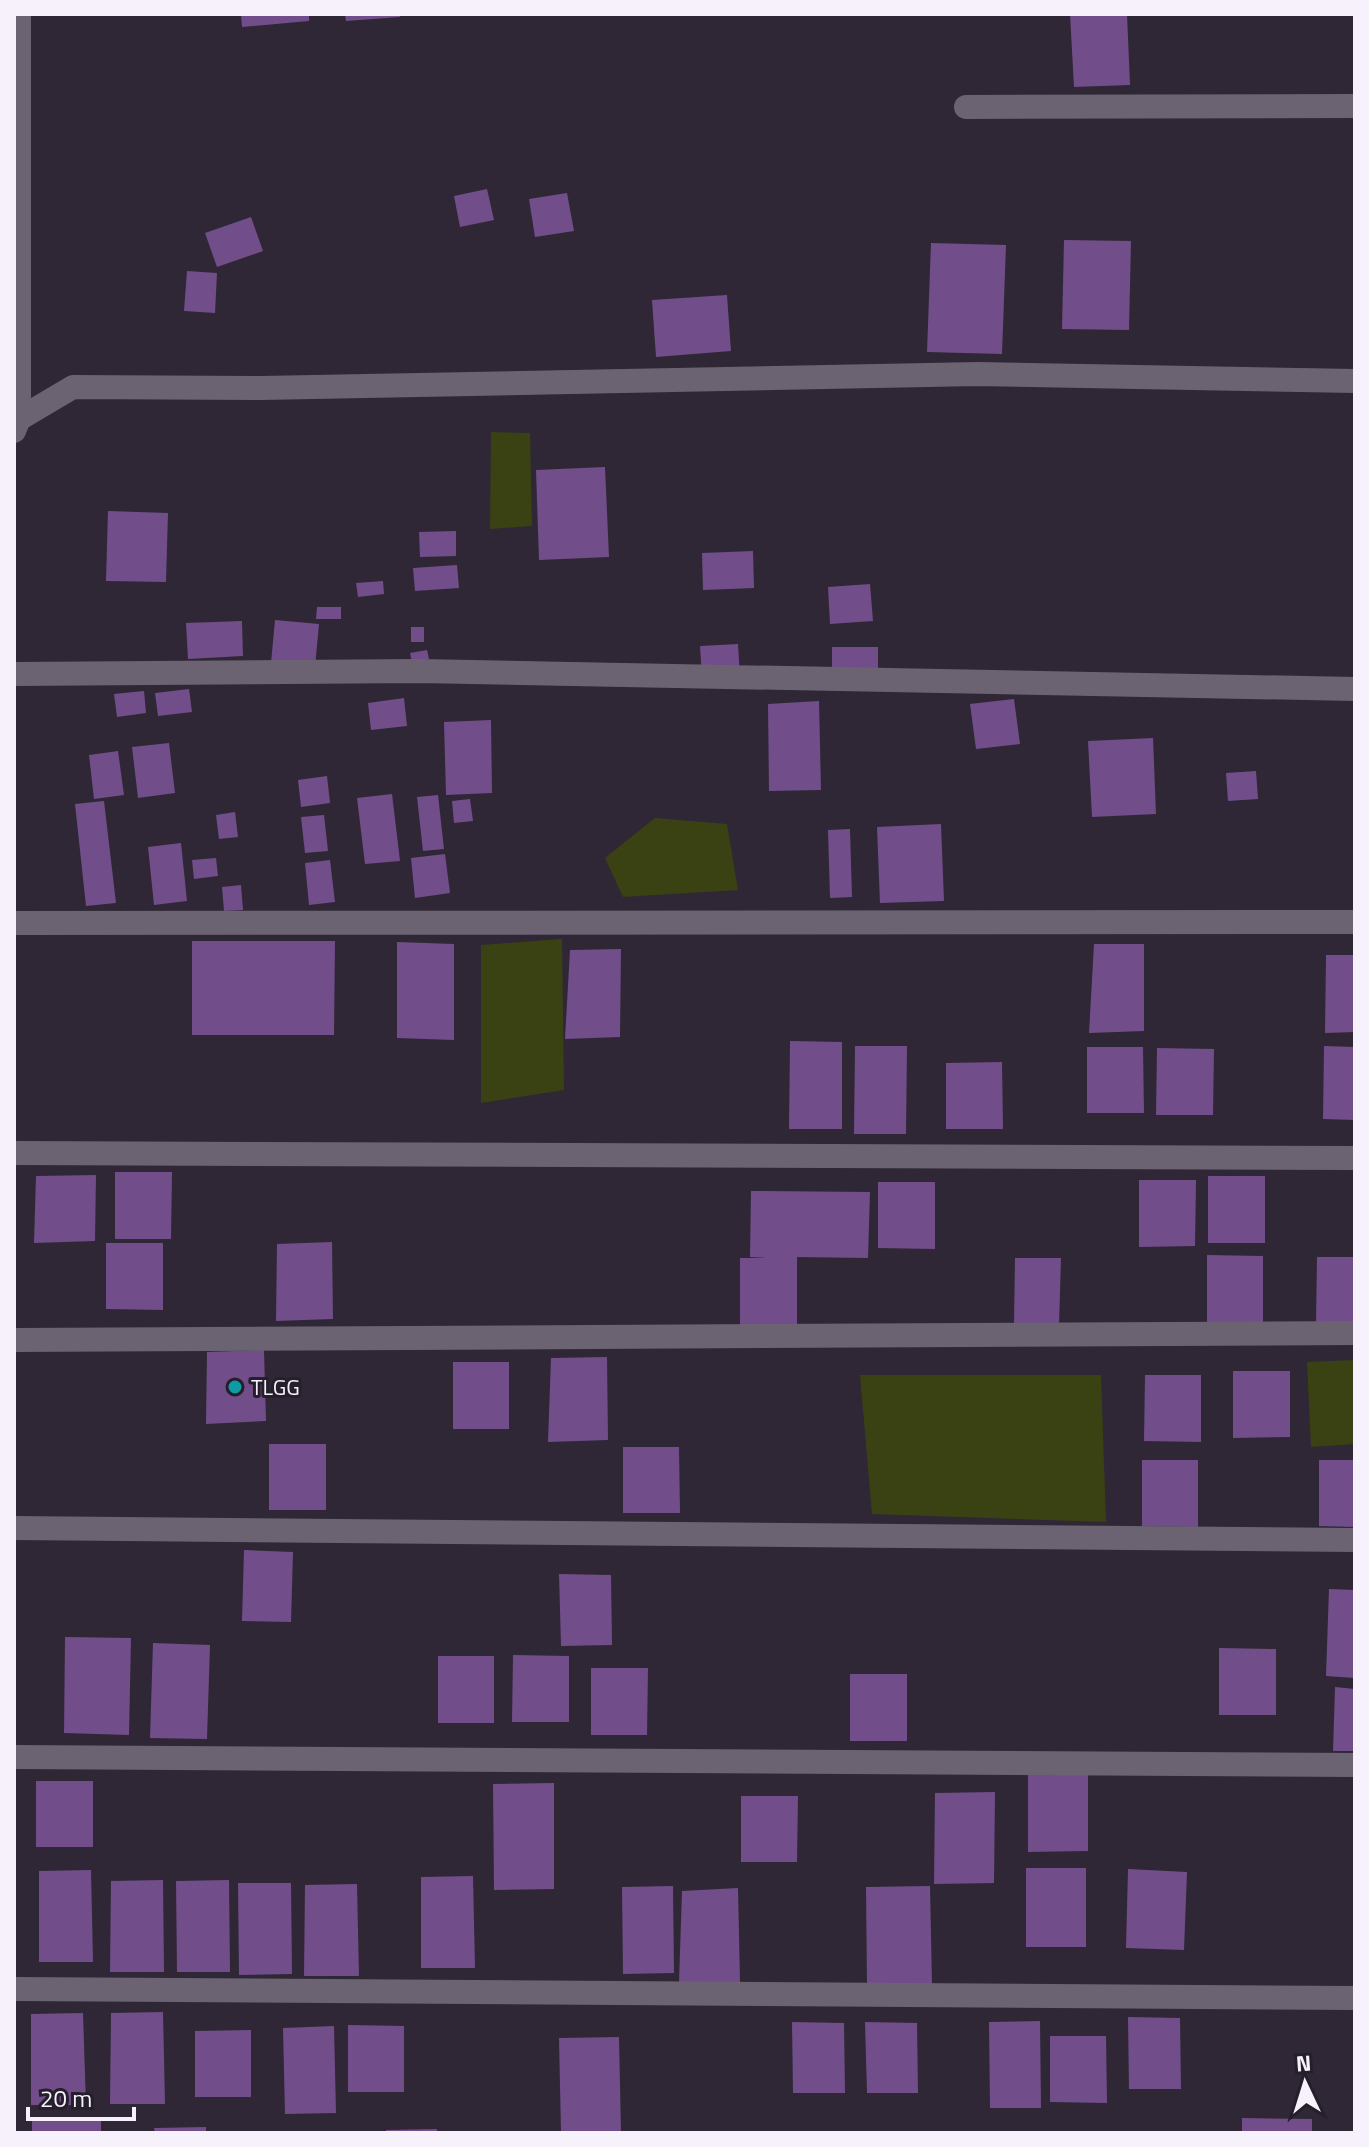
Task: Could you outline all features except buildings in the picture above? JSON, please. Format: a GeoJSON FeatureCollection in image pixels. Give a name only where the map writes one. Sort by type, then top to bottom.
{"type":"FeatureCollection","features":[{"type":"Feature","properties":{"kind":"street"},"geometry":{"type":"LineString","coordinates":[[16,423],[19,14]]}},
{"type":"Feature","properties":{"kind":"street"},"geometry":{"type":"LineString","coordinates":[[966,107],[1355,106]]}},
{"type":"Feature","properties":{"kind":"street"},"geometry":{"type":"LineString","coordinates":[[16,423],[73,387],[261,388],[978,374],[1355,381]]}},
{"type":"Feature","properties":{"kind":"street"},"geometry":{"type":"LineString","coordinates":[[14,674],[418,671],[1355,689]]}},
{"type":"Feature","properties":{"kind":"street"},"geometry":{"type":"LineString","coordinates":[[14,923],[1355,922]]}},
{"type":"Feature","properties":{"kind":"street"},"geometry":{"type":"LineString","coordinates":[[14,1153],[1355,1158]]}},
{"type":"Feature","properties":{"kind":"street"},"geometry":{"type":"LineString","coordinates":[[14,1340],[1355,1333]]}},
{"type":"Feature","properties":{"kind":"street"},"geometry":{"type":"LineString","coordinates":[[14,1528],[1355,1540]]}},
{"type":"Feature","properties":{"kind":"street"},"geometry":{"type":"LineString","coordinates":[[14,1757],[1355,1765]]}},
{"type":"Feature","properties":{"kind":"street"},"geometry":{"type":"LineString","coordinates":[[14,1989],[1355,1998]]}},
{"type":"Feature","properties":{"kind":"green space"},"geometry":{"type":"Polygon","coordinates":[[[491,432],[530,433],[532,526],[490,529],[491,432]]]}},
{"type":"Feature","properties":{"kind":"green space"},"geometry":{"type":"Polygon","coordinates":[[[655,818],[727,824],[738,890],[623,897],[605,858],[655,818]]]}},
{"type":"Feature","properties":{"kind":"green space"},"geometry":{"type":"Polygon","coordinates":[[[562,939],[564,1090],[481,1103],[481,945],[562,939]]]}},
{"type":"Feature","properties":{"kind":"green space"},"geometry":{"type":"Polygon","coordinates":[[[1355,1360],[1355,1444],[1311,1447],[1307,1362],[1355,1360]]]}},
{"type":"Feature","properties":{"kind":"green space"},"geometry":{"type":"Polygon","coordinates":[[[860,1375],[1101,1375],[1106,1522],[872,1514],[860,1375]]]}},
{"type":"Feature","properties":{"kind":"place","name":"TLGG"},"geometry":{"type":"Point","coordinates":[235,1387]}}]}
